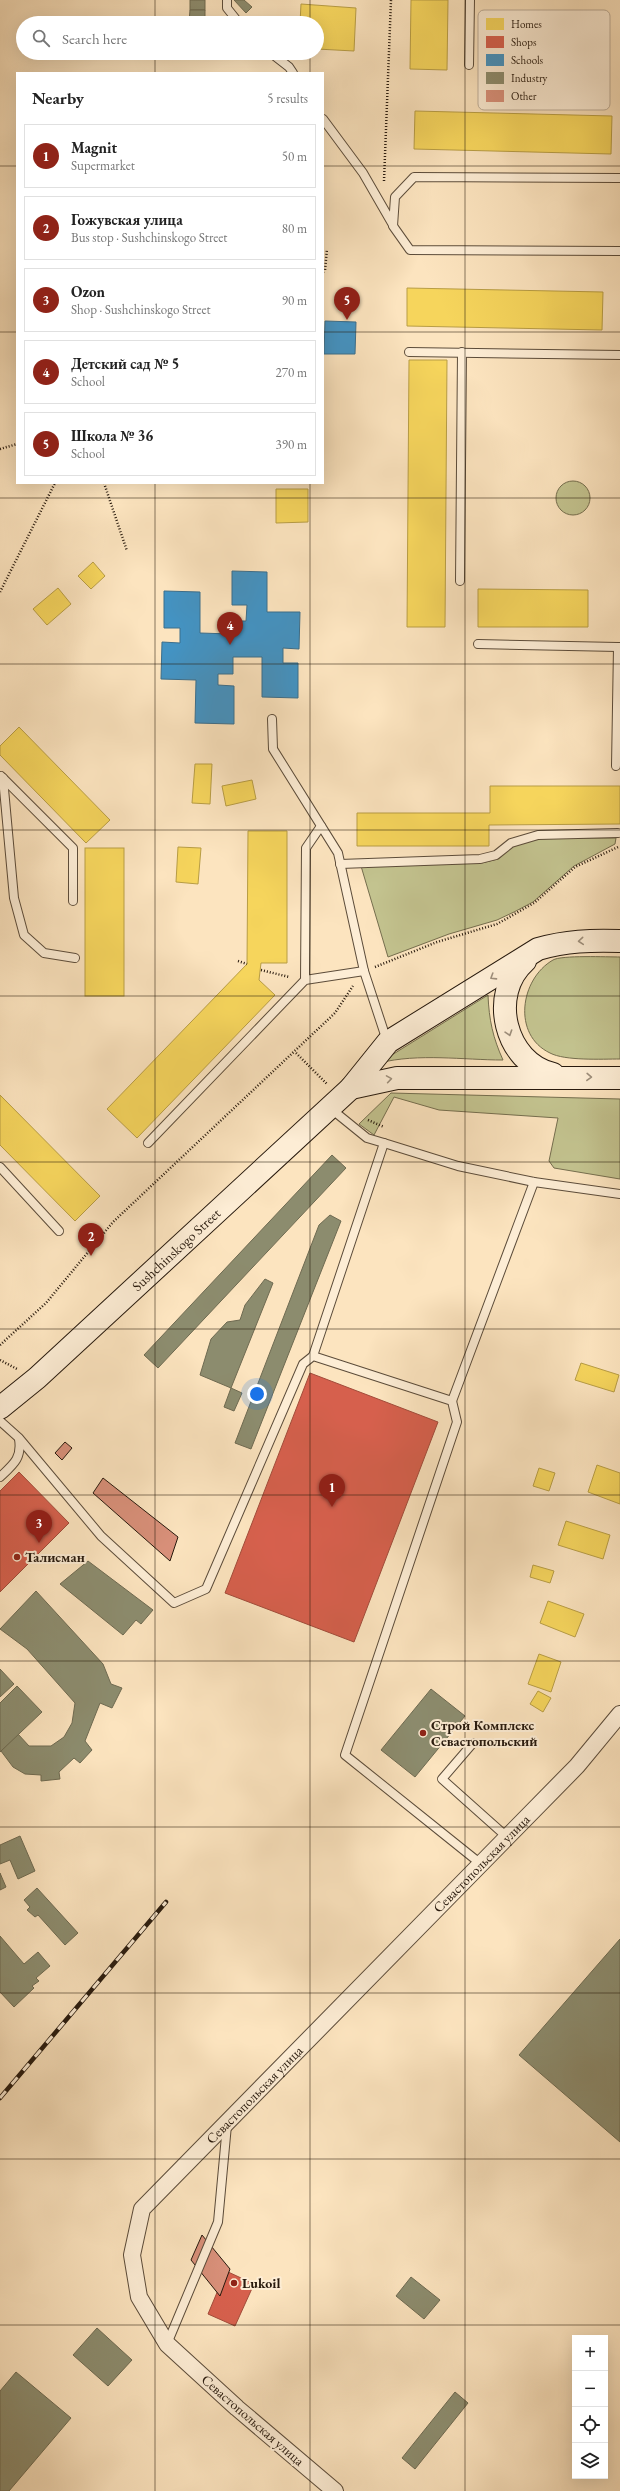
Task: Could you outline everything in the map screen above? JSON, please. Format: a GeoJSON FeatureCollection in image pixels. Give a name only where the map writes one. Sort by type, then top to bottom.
{"type":"FeatureCollection","features":[{"type":"Feature","properties":{"kind":"street"},"geometry":{"type":"LineString","coordinates":[[566,1077],[542,1071],[525,1061],[512,1044],[506,1024],[505,1003],[510,982],[523,963],[538,949],[559,943],[585,940],[620,941]]}},
{"type":"Feature","properties":{"kind":"street","name":"Sushchinskogo Street"},"geometry":{"type":"LineString","coordinates":[[0,1408],[42,1373],[351,1088],[388,1042],[538,949]]}},
{"type":"Feature","properties":{"kind":"street"},"geometry":{"type":"LineString","coordinates":[[351,1088],[397,1078],[620,1078]]}},
{"type":"Feature","properties":{"kind":"street","name":"Севастопольская улица"},"geometry":{"type":"LineString","coordinates":[[334,2491],[167,2344],[139,2297],[132,2255],[142,2209],[577,1766],[620,1714]]}},
{"type":"Feature","properties":{"kind":"lane"},"geometry":{"type":"LineString","coordinates":[[227,0],[227,8],[233,16]]}},
{"type":"Feature","properties":{"kind":"lane"},"geometry":{"type":"LineString","coordinates":[[469,65],[470,0]]}},
{"type":"Feature","properties":{"kind":"lane"},"geometry":{"type":"LineString","coordinates":[[280,60],[289,67],[292,72]]}},
{"type":"Feature","properties":{"kind":"lane"},"geometry":{"type":"LineString","coordinates":[[324,120],[363,173],[393,226],[410,250],[620,251]]}},
{"type":"Feature","properties":{"kind":"lane"},"geometry":{"type":"LineString","coordinates":[[393,226],[395,197],[414,177],[620,178]]}},
{"type":"Feature","properties":{"kind":"lane"},"geometry":{"type":"LineString","coordinates":[[409,352],[620,355]]}},
{"type":"Feature","properties":{"kind":"lane"},"geometry":{"type":"LineString","coordinates":[[460,581],[462,352]]}},
{"type":"Feature","properties":{"kind":"lane"},"geometry":{"type":"LineString","coordinates":[[478,644],[619,647],[616,766]]}},
{"type":"Feature","properties":{"kind":"lane"},"geometry":{"type":"LineString","coordinates":[[272,719],[273,749],[338,853],[364,971],[388,1042]]}},
{"type":"Feature","properties":{"kind":"lane"},"geometry":{"type":"LineString","coordinates":[[1,777],[73,848],[73,901]]}},
{"type":"Feature","properties":{"kind":"lane"},"geometry":{"type":"LineString","coordinates":[[1,777],[14,898],[24,935],[44,953],[75,958]]}},
{"type":"Feature","properties":{"kind":"lane"},"geometry":{"type":"LineString","coordinates":[[305,980],[306,848],[321,826]]}},
{"type":"Feature","properties":{"kind":"lane"},"geometry":{"type":"LineString","coordinates":[[340,864],[480,859],[496,855],[511,843],[538,835],[618,833]]}},
{"type":"Feature","properties":{"kind":"lane"},"geometry":{"type":"LineString","coordinates":[[148,1143],[305,980],[364,971]]}},
{"type":"Feature","properties":{"kind":"lane"},"geometry":{"type":"LineString","coordinates":[[329,1107],[367,1138],[458,1166],[534,1182],[620,1194]]}},
{"type":"Feature","properties":{"kind":"lane"},"geometry":{"type":"LineString","coordinates":[[0,1421],[19,1438],[101,1536],[174,1603],[206,1589],[303,1364],[313,1356],[384,1143]]}},
{"type":"Feature","properties":{"kind":"lane"},"geometry":{"type":"LineString","coordinates":[[1,1169],[59,1231]]}},
{"type":"Feature","properties":{"kind":"lane"},"geometry":{"type":"LineString","coordinates":[[480,1864],[345,1755],[457,1422],[452,1401],[534,1182]]}},
{"type":"Feature","properties":{"kind":"lane"},"geometry":{"type":"LineString","coordinates":[[313,1356],[452,1401]]}},
{"type":"Feature","properties":{"kind":"lane"},"geometry":{"type":"LineString","coordinates":[[0,1476],[14,1463],[21,1451],[19,1438]]}},
{"type":"Feature","properties":{"kind":"lane"},"geometry":{"type":"LineString","coordinates":[[473,1743],[442,1778],[507,1837]]}},
{"type":"Feature","properties":{"kind":"lane"},"geometry":{"type":"LineString","coordinates":[[167,2344],[218,2222],[228,2121]]}},
{"type":"Feature","properties":{"kind":"path"},"geometry":{"type":"LineString","coordinates":[[391,0],[384,187],[395,197]]}},
{"type":"Feature","properties":{"kind":"path"},"geometry":{"type":"LineString","coordinates":[[324,271],[327,249]]}},
{"type":"Feature","properties":{"kind":"path"},"geometry":{"type":"LineString","coordinates":[[0,448],[16,444]]}},
{"type":"Feature","properties":{"kind":"path"},"geometry":{"type":"LineString","coordinates":[[0,592],[54,484]]}},
{"type":"Feature","properties":{"kind":"path"},"geometry":{"type":"LineString","coordinates":[[104,484],[126,551]]}},
{"type":"Feature","properties":{"kind":"path"},"geometry":{"type":"LineString","coordinates":[[0,1345],[46,1303],[113,1222],[335,1013],[364,971],[437,942],[497,924],[534,903],[575,867],[620,846]]}},
{"type":"Feature","properties":{"kind":"path"},"geometry":{"type":"LineString","coordinates":[[238,961],[247,964]]}},
{"type":"Feature","properties":{"kind":"path"},"geometry":{"type":"LineString","coordinates":[[261,970],[305,980]]}},
{"type":"Feature","properties":{"kind":"green space"},"geometry":{"type":"Polygon","coordinates":[[[576,481],[585,486],[589,491],[589,505],[585,510],[580,514],[570,515],[566,514],[557,505],[556,495],[557,491],[566,482],[576,481]]]}},
{"type":"Feature","properties":{"kind":"green space"},"geometry":{"type":"Polygon","coordinates":[[[541,838],[616,838],[615,844],[574,866],[533,902],[514,912],[497,920],[449,934],[388,957],[361,866],[482,863],[498,859],[514,845],[541,838]]]}},
{"type":"Feature","properties":{"kind":"green space"},"geometry":{"type":"Polygon","coordinates":[[[620,957],[620,1059],[584,1059],[557,1056],[538,1045],[530,1034],[526,1021],[525,1007],[533,980],[542,969],[558,958],[620,957]]]}},
{"type":"Feature","properties":{"kind":"green space"},"geometry":{"type":"Polygon","coordinates":[[[488,995],[492,1029],[503,1060],[410,1058],[379,1063],[488,995]]]}},
{"type":"Feature","properties":{"kind":"green space"},"geometry":{"type":"Polygon","coordinates":[[[391,1093],[620,1099],[620,1179],[554,1168],[549,1161],[558,1118],[439,1110],[394,1097],[374,1135],[359,1124],[391,1093]]]}},
{"type":"Feature","properties":{"kind":"building: Homes"},"geometry":{"type":"Polygon","coordinates":[[[411,0],[448,0],[447,70],[410,69],[411,0]]]}},
{"type":"Feature","properties":{"kind":"building: Homes"},"geometry":{"type":"Polygon","coordinates":[[[301,4],[356,8],[354,51],[324,49],[324,16],[300,16],[301,4]]]}},
{"type":"Feature","properties":{"kind":"building: Homes"},"geometry":{"type":"Polygon","coordinates":[[[415,111],[612,116],[611,154],[414,149],[415,111]]]}},
{"type":"Feature","properties":{"kind":"building: Homes"},"geometry":{"type":"Polygon","coordinates":[[[407,288],[603,292],[602,330],[407,326],[407,288]]]}},
{"type":"Feature","properties":{"kind":"building: Homes"},"geometry":{"type":"Polygon","coordinates":[[[409,360],[447,360],[445,627],[407,627],[409,360]]]}},
{"type":"Feature","properties":{"kind":"building: Homes"},"geometry":{"type":"Polygon","coordinates":[[[276,489],[308,489],[308,522],[276,523],[276,489]]]}},
{"type":"Feature","properties":{"kind":"building: Homes"},"geometry":{"type":"Polygon","coordinates":[[[93,562],[105,576],[91,589],[78,576],[93,562]]]}},
{"type":"Feature","properties":{"kind":"building: Homes"},"geometry":{"type":"Polygon","coordinates":[[[58,588],[71,604],[47,625],[33,609],[58,588]]]}},
{"type":"Feature","properties":{"kind":"building: Homes"},"geometry":{"type":"Polygon","coordinates":[[[478,589],[588,590],[588,627],[478,627],[478,589]]]}},
{"type":"Feature","properties":{"kind":"building: Homes"},"geometry":{"type":"Polygon","coordinates":[[[19,727],[110,820],[86,843],[0,755],[0,746],[19,727]]]}},
{"type":"Feature","properties":{"kind":"building: Homes"},"geometry":{"type":"Polygon","coordinates":[[[195,764],[212,764],[210,804],[192,803],[195,764]]]}},
{"type":"Feature","properties":{"kind":"building: Homes"},"geometry":{"type":"Polygon","coordinates":[[[252,780],[256,799],[226,806],[222,786],[252,780]]]}},
{"type":"Feature","properties":{"kind":"building: Homes"},"geometry":{"type":"Polygon","coordinates":[[[490,786],[620,786],[620,824],[489,825],[489,846],[357,846],[357,813],[490,813],[490,786]]]}},
{"type":"Feature","properties":{"kind":"building: Homes"},"geometry":{"type":"Polygon","coordinates":[[[248,831],[287,831],[287,963],[261,963],[259,980],[275,995],[137,1138],[107,1109],[247,964],[248,831]]]}},
{"type":"Feature","properties":{"kind":"building: Homes"},"geometry":{"type":"Polygon","coordinates":[[[178,847],[201,848],[198,884],[176,882],[178,847]]]}},
{"type":"Feature","properties":{"kind":"building: Homes"},"geometry":{"type":"Polygon","coordinates":[[[85,848],[124,848],[124,996],[85,996],[85,848]]]}},
{"type":"Feature","properties":{"kind":"building: Homes"},"geometry":{"type":"Polygon","coordinates":[[[0,1095],[100,1196],[75,1221],[0,1145],[0,1095]]]}},
{"type":"Feature","properties":{"kind":"building: Homes"},"geometry":{"type":"Polygon","coordinates":[[[581,1363],[619,1375],[614,1392],[575,1380],[581,1363]]]}},
{"type":"Feature","properties":{"kind":"building: Homes"},"geometry":{"type":"Polygon","coordinates":[[[597,1465],[620,1473],[620,1504],[588,1492],[597,1465]]]}},
{"type":"Feature","properties":{"kind":"building: Homes"},"geometry":{"type":"Polygon","coordinates":[[[539,1468],[555,1473],[549,1491],[533,1486],[539,1468]]]}},
{"type":"Feature","properties":{"kind":"building: Homes"},"geometry":{"type":"Polygon","coordinates":[[[566,1521],[610,1535],[603,1559],[558,1545],[566,1521]]]}},
{"type":"Feature","properties":{"kind":"building: Homes"},"geometry":{"type":"Polygon","coordinates":[[[533,1565],[554,1571],[550,1583],[530,1577],[533,1565]]]}},
{"type":"Feature","properties":{"kind":"building: Homes"},"geometry":{"type":"Polygon","coordinates":[[[548,1601],[584,1614],[575,1637],[540,1623],[548,1601]]]}},
{"type":"Feature","properties":{"kind":"building: Homes"},"geometry":{"type":"Polygon","coordinates":[[[539,1654],[561,1662],[551,1692],[528,1684],[539,1654]]]}},
{"type":"Feature","properties":{"kind":"building: Homes"},"geometry":{"type":"Polygon","coordinates":[[[538,1691],[551,1698],[543,1712],[530,1704],[538,1691]]]}},
{"type":"Feature","properties":{"kind":"building: Shops"},"geometry":{"type":"Polygon","coordinates":[[[310,1373],[438,1422],[354,1642],[225,1593],[310,1373]]]}},
{"type":"Feature","properties":{"kind":"building: Shops","name":"Талисман"},"geometry":{"type":"Polygon","coordinates":[[[19,1472],[69,1523],[0,1592],[0,1491],[19,1472]]]}},
{"type":"Feature","properties":{"kind":"building: Shops"},"geometry":{"type":"Polygon","coordinates":[[[226,2271],[254,2284],[235,2326],[208,2314],[226,2271]]]}},
{"type":"Feature","properties":{"kind":"building: Schools"},"geometry":{"type":"Polygon","coordinates":[[[325,321],[356,322],[355,354],[324,354],[325,321]]]}},
{"type":"Feature","properties":{"kind":"building: Schools"},"geometry":{"type":"Polygon","coordinates":[[[232,571],[267,572],[267,612],[300,612],[299,649],[283,648],[283,663],[298,663],[298,698],[262,697],[262,657],[233,657],[233,674],[218,674],[218,685],[234,686],[234,724],[195,723],[196,680],[161,679],[162,642],[180,643],[180,628],[164,628],[164,591],[200,592],[200,633],[231,634],[231,621],[246,621],[247,605],[232,605],[232,571]]]}},
{"type":"Feature","properties":{"kind":"building: Industry"},"geometry":{"type":"Polygon","coordinates":[[[190,0],[205,0],[205,10],[190,10],[190,0]]]}},
{"type":"Feature","properties":{"kind":"building: Industry"},"geometry":{"type":"Polygon","coordinates":[[[234,0],[244,0],[252,7],[246,13],[234,0]]]}},
{"type":"Feature","properties":{"kind":"building: Industry"},"geometry":{"type":"Polygon","coordinates":[[[190,10],[205,10],[205,16],[190,16],[190,10]]]}},
{"type":"Feature","properties":{"kind":"building: Industry"},"geometry":{"type":"Polygon","coordinates":[[[332,1155],[346,1168],[158,1368],[144,1355],[332,1155]]]}},
{"type":"Feature","properties":{"kind":"building: Industry"},"geometry":{"type":"Polygon","coordinates":[[[330,1215],[341,1221],[251,1449],[235,1443],[319,1225],[330,1215]]]}},
{"type":"Feature","properties":{"kind":"building: Industry"},"geometry":{"type":"Polygon","coordinates":[[[265,1279],[273,1283],[231,1388],[200,1375],[211,1339],[227,1322],[240,1320],[245,1305],[265,1279]]]}},
{"type":"Feature","properties":{"kind":"building: Industry"},"geometry":{"type":"Polygon","coordinates":[[[231,1388],[242,1393],[234,1411],[224,1407],[231,1388]]]}},
{"type":"Feature","properties":{"kind":"building: Industry"},"geometry":{"type":"Polygon","coordinates":[[[88,1561],[153,1610],[141,1624],[136,1620],[123,1635],[60,1584],[88,1561]]]}},
{"type":"Feature","properties":{"kind":"building: Industry"},"geometry":{"type":"Polygon","coordinates":[[[36,1591],[103,1664],[111,1684],[122,1688],[112,1708],[100,1703],[85,1741],[92,1750],[80,1763],[74,1758],[59,1772],[60,1779],[41,1781],[41,1775],[25,1774],[13,1767],[1,1751],[18,1734],[29,1746],[51,1746],[64,1737],[72,1723],[75,1703],[27,1649],[0,1629],[36,1591]]]}},
{"type":"Feature","properties":{"kind":"building: Industry"},"geometry":{"type":"Polygon","coordinates":[[[0,1669],[14,1684],[0,1697],[0,1669]]]}},
{"type":"Feature","properties":{"kind":"building: Industry"},"geometry":{"type":"Polygon","coordinates":[[[17,1686],[42,1712],[0,1752],[0,1703],[17,1686]]]}},
{"type":"Feature","properties":{"kind":"building: Industry","name":"Строй Комплекс Севастопольский"},"geometry":{"type":"Polygon","coordinates":[[[431,1689],[465,1716],[415,1777],[381,1750],[431,1689]]]}},
{"type":"Feature","properties":{"kind":"building: Industry"},"geometry":{"type":"Polygon","coordinates":[[[20,1836],[35,1871],[18,1879],[10,1860],[0,1864],[0,1845],[20,1836]]]}},
{"type":"Feature","properties":{"kind":"building: Industry"},"geometry":{"type":"Polygon","coordinates":[[[0,1873],[6,1887],[0,1890],[0,1873]]]}},
{"type":"Feature","properties":{"kind":"building: Industry"},"geometry":{"type":"Polygon","coordinates":[[[37,1888],[78,1933],[65,1945],[38,1915],[35,1917],[27,1910],[30,1907],[24,1900],[37,1888]]]}},
{"type":"Feature","properties":{"kind":"building: Industry"},"geometry":{"type":"Polygon","coordinates":[[[0,1936],[24,1964],[38,1952],[50,1966],[36,1978],[39,1981],[32,1986],[34,1988],[14,2007],[0,1992],[0,1936]]]}},
{"type":"Feature","properties":{"kind":"building: Industry"},"geometry":{"type":"Polygon","coordinates":[[[620,1939],[620,2142],[519,2055],[620,1939]]]}},
{"type":"Feature","properties":{"kind":"building: Industry"},"geometry":{"type":"Polygon","coordinates":[[[411,2277],[440,2300],[424,2319],[396,2296],[411,2277]]]}},
{"type":"Feature","properties":{"kind":"building: Industry"},"geometry":{"type":"Polygon","coordinates":[[[97,2328],[132,2360],[108,2386],[73,2355],[97,2328]]]}},
{"type":"Feature","properties":{"kind":"building: Industry"},"geometry":{"type":"Polygon","coordinates":[[[16,2372],[71,2418],[9,2491],[0,2491],[0,2391],[16,2372]]]}},
{"type":"Feature","properties":{"kind":"building: Industry"},"geometry":{"type":"Polygon","coordinates":[[[455,2392],[468,2403],[415,2469],[402,2458],[455,2392]]]}},
{"type":"Feature","properties":{"kind":"building: Other"},"geometry":{"type":"Polygon","coordinates":[[[65,1442],[72,1448],[62,1460],[55,1453],[65,1442]]]}},
{"type":"Feature","properties":{"kind":"building: Other"},"geometry":{"type":"Polygon","coordinates":[[[103,1478],[178,1537],[170,1561],[93,1493],[103,1478]]]}},
{"type":"Feature","properties":{"kind":"building: Other"},"geometry":{"type":"Polygon","coordinates":[[[202,2235],[230,2269],[220,2296],[191,2260],[202,2235]]]}},
{"type":"Feature","properties":{"kind":"railway"},"geometry":{"type":"LineString","coordinates":[[0,2098],[166,1902]]}},
{"type":"Feature","properties":{"kind":"place","name":"Школа № 36"},"geometry":{"type":"Point","coordinates":[347,320]}},
{"type":"Feature","properties":{"kind":"place","name":"Детский сад № 5"},"geometry":{"type":"Point","coordinates":[230,645]}},
{"type":"Feature","properties":{"kind":"place","name":"Гожувская улица"},"geometry":{"type":"Point","coordinates":[91,1256]}},
{"type":"Feature","properties":{"kind":"place","name":"Magnit"},"geometry":{"type":"Point","coordinates":[332,1507]}},
{"type":"Feature","properties":{"kind":"place","name":"Ozon"},"geometry":{"type":"Point","coordinates":[39,1543]}},
{"type":"Feature","properties":{"kind":"place","name":"Талисман"},"geometry":{"type":"Point","coordinates":[17,1557]}},
{"type":"Feature","properties":{"kind":"place","name":"Строй Комплекс Севастопольский"},"geometry":{"type":"Point","coordinates":[423,1733]}},
{"type":"Feature","properties":{"kind":"place","name":"Lukoil"},"geometry":{"type":"Point","coordinates":[234,2283]}}]}
